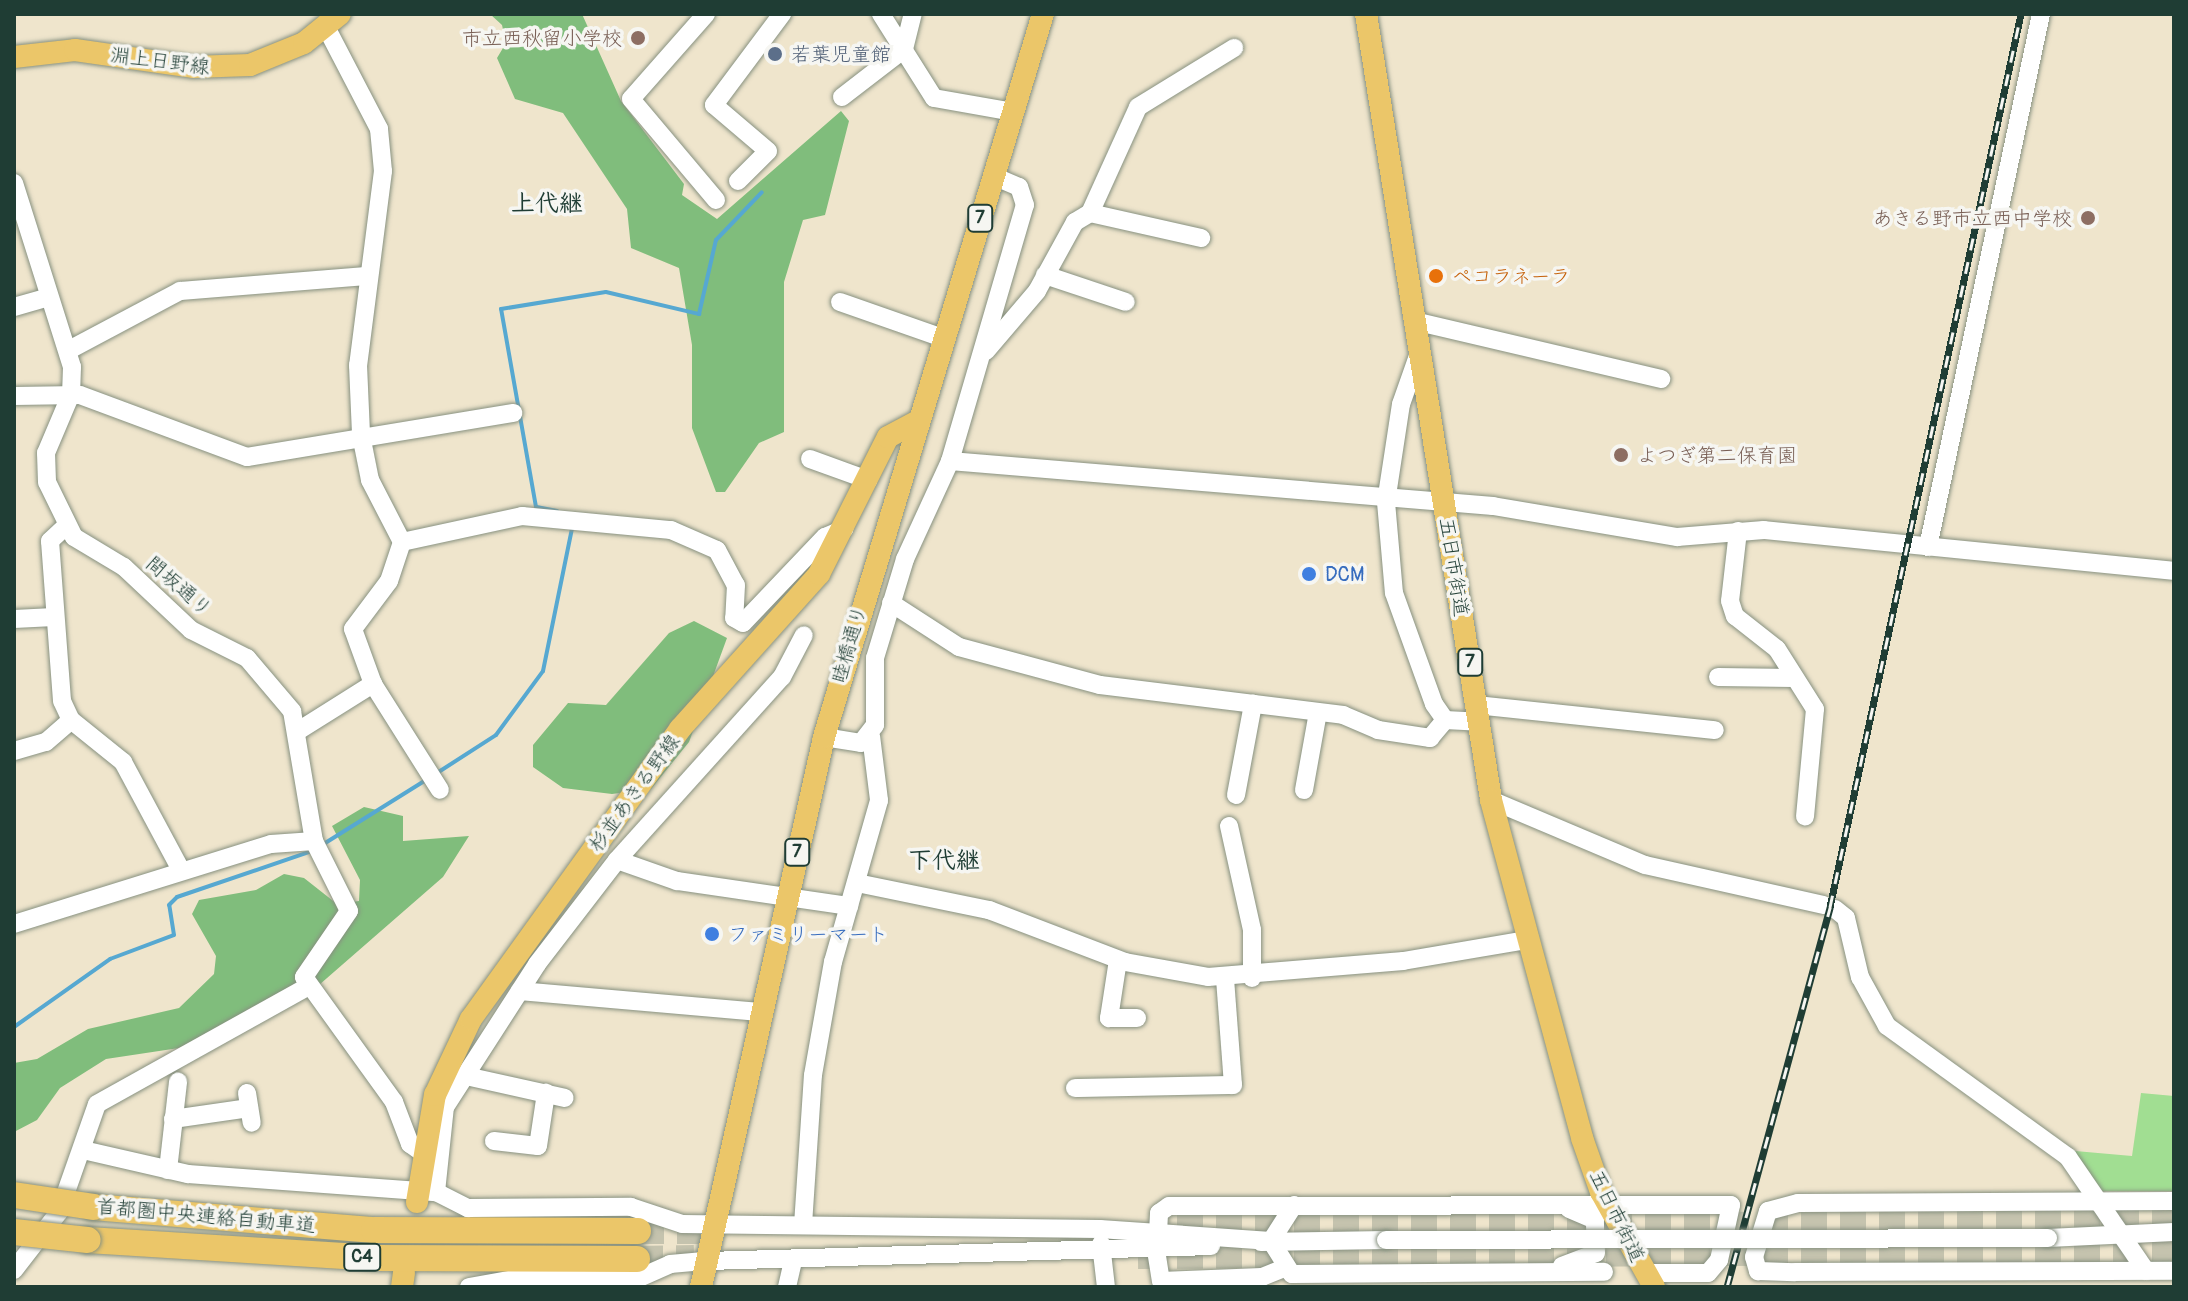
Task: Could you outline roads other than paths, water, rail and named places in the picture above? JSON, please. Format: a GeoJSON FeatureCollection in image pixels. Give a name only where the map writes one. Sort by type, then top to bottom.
{"type":"FeatureCollection","features":[{"type":"Feature","properties":{"kind":"highway","name":"首都圏中央連絡自動車道"},"geometry":{"type":"LineString","coordinates":[[14,1195],[93,1207],[374,1230],[638,1231]]}},
{"type":"Feature","properties":{"kind":"highway","name":"首都圏中央連絡自動車道"},"geometry":{"type":"LineString","coordinates":[[14,1232],[88,1240],[634,1275]]}},
{"type":"Feature","properties":{"kind":"main road","name":"睦橋通り"},"geometry":{"type":"LineString","coordinates":[[701,1287],[824,737],[916,422],[1043,14]]}},
{"type":"Feature","properties":{"kind":"main road","name":"五日市街道"},"geometry":{"type":"LineString","coordinates":[[1366,14],[1491,800],[1527,940],[1608,1204],[1650,1280]]}},
{"type":"Feature","properties":{"kind":"main road","name":"淵上日野線"},"geometry":{"type":"LineString","coordinates":[[14,57],[75,50],[231,67],[287,52],[335,18]]}},
{"type":"Feature","properties":{"kind":"main road","name":"杉並あきる野線"},"geometry":{"type":"LineString","coordinates":[[424,1195],[423,1153],[444,1068],[471,1019],[680,729],[819,574],[888,437],[916,422]]}},
{"type":"Feature","properties":{"kind":"street"},"geometry":{"type":"LineString","coordinates":[[706,14],[631,99],[716,200]]}},
{"type":"Feature","properties":{"kind":"street"},"geometry":{"type":"LineString","coordinates":[[738,181],[768,151],[714,105],[782,14]]}},
{"type":"Feature","properties":{"kind":"street"},"geometry":{"type":"LineString","coordinates":[[881,14],[934,98],[1013,112]]}},
{"type":"Feature","properties":{"kind":"street"},"geometry":{"type":"LineString","coordinates":[[842,97],[904,49],[913,14]]}},
{"type":"Feature","properties":{"kind":"street"},"geometry":{"type":"LineString","coordinates":[[1928,547],[2041,14]]}},
{"type":"Feature","properties":{"kind":"street"},"geometry":{"type":"LineString","coordinates":[[335,18],[379,129],[383,171],[366,276],[361,435],[370,480],[402,542],[389,581],[353,626],[373,684],[435,782]]}},
{"type":"Feature","properties":{"kind":"street"},"geometry":{"type":"LineString","coordinates":[[980,359],[1045,275],[1075,222],[1090,213],[1138,107],[1234,48]]}},
{"type":"Feature","properties":{"kind":"street"},"geometry":{"type":"LineString","coordinates":[[803,1225],[813,1075],[849,906],[879,800],[871,736],[875,658],[891,603],[950,461],[1025,205],[1019,187],[993,176]]}},
{"type":"Feature","properties":{"kind":"street","name":"間坂通り"},"geometry":{"type":"LineString","coordinates":[[14,183],[49,297],[69,350],[71,394],[44,469],[66,526],[191,630],[247,658],[277,689],[298,731],[314,841],[349,911],[346,924],[307,965],[309,986]]}},
{"type":"Feature","properties":{"kind":"street"},"geometry":{"type":"LineString","coordinates":[[1090,213],[1201,238]]}},
{"type":"Feature","properties":{"kind":"street"},"geometry":{"type":"LineString","coordinates":[[1045,275],[1126,302]]}},
{"type":"Feature","properties":{"kind":"street"},"geometry":{"type":"LineString","coordinates":[[69,350],[180,291],[366,276]]}},
{"type":"Feature","properties":{"kind":"street"},"geometry":{"type":"LineString","coordinates":[[14,307],[49,297]]}},
{"type":"Feature","properties":{"kind":"street"},"geometry":{"type":"LineString","coordinates":[[840,302],[943,338]]}},
{"type":"Feature","properties":{"kind":"street"},"geometry":{"type":"LineString","coordinates":[[1414,321],[1661,379]]}},
{"type":"Feature","properties":{"kind":"street"},"geometry":{"type":"LineString","coordinates":[[1419,353],[1401,404],[1386,502],[1402,625],[1445,720]]}},
{"type":"Feature","properties":{"kind":"street"},"geometry":{"type":"LineString","coordinates":[[14,396],[71,394],[247,457],[361,435],[513,413]]}},
{"type":"Feature","properties":{"kind":"street"},"geometry":{"type":"LineString","coordinates":[[810,459],[868,480]]}},
{"type":"Feature","properties":{"kind":"street"},"geometry":{"type":"LineString","coordinates":[[950,461],[1386,502],[1444,504],[1677,537],[1738,531],[2174,571]]}},
{"type":"Feature","properties":{"kind":"street"},"geometry":{"type":"LineString","coordinates":[[402,542],[522,516],[671,530],[717,550],[736,585],[734,618],[743,623],[825,537],[844,529]]}},
{"type":"Feature","properties":{"kind":"street"},"geometry":{"type":"LineString","coordinates":[[66,526],[50,541],[55,676],[71,720],[123,762],[181,870]]}},
{"type":"Feature","properties":{"kind":"street"},"geometry":{"type":"LineString","coordinates":[[1738,531],[1730,601],[1735,616],[1777,649],[1815,709],[1805,817]]}},
{"type":"Feature","properties":{"kind":"street"},"geometry":{"type":"LineString","coordinates":[[891,603],[959,647],[1100,685],[1318,712],[1430,738],[1445,720],[1478,714],[1715,730]]}},
{"type":"Feature","properties":{"kind":"street"},"geometry":{"type":"LineString","coordinates":[[14,619],[54,617]]}},
{"type":"Feature","properties":{"kind":"street"},"geometry":{"type":"LineString","coordinates":[[424,1195],[439,1126],[466,1076],[520,991],[617,860],[782,677],[804,635]]}},
{"type":"Feature","properties":{"kind":"street"},"geometry":{"type":"LineString","coordinates":[[1718,677],[1793,678]]}},
{"type":"Feature","properties":{"kind":"street"},"geometry":{"type":"LineString","coordinates":[[298,731],[373,684]]}},
{"type":"Feature","properties":{"kind":"street"},"geometry":{"type":"LineString","coordinates":[[1236,795],[1253,704]]}},
{"type":"Feature","properties":{"kind":"street"},"geometry":{"type":"LineString","coordinates":[[1304,790],[1318,712]]}},
{"type":"Feature","properties":{"kind":"street"},"geometry":{"type":"LineString","coordinates":[[14,751],[46,742],[71,720]]}},
{"type":"Feature","properties":{"kind":"street"},"geometry":{"type":"LineString","coordinates":[[824,737],[861,743],[871,736]]}},
{"type":"Feature","properties":{"kind":"street"},"geometry":{"type":"LineString","coordinates":[[1491,800],[1645,865],[1829,907],[1846,918],[1860,977],[1887,1026],[2051,1143],[2098,1202],[2146,1271]]}},
{"type":"Feature","properties":{"kind":"street"},"geometry":{"type":"LineString","coordinates":[[1229,826],[1252,930],[1252,978]]}},
{"type":"Feature","properties":{"kind":"street"},"geometry":{"type":"LineString","coordinates":[[14,924],[271,844],[314,841]]}},
{"type":"Feature","properties":{"kind":"street"},"geometry":{"type":"LineString","coordinates":[[617,860],[677,881],[786,900],[849,906]]}},
{"type":"Feature","properties":{"kind":"street"},"geometry":{"type":"LineString","coordinates":[[857,883],[989,910],[1118,960],[1225,979],[1252,978],[1527,940]]}},
{"type":"Feature","properties":{"kind":"street"},"geometry":{"type":"LineString","coordinates":[[1118,960],[1109,1018],[1137,1018]]}},
{"type":"Feature","properties":{"kind":"street"},"geometry":{"type":"LineString","coordinates":[[1075,1088],[1233,1085],[1225,979]]}},
{"type":"Feature","properties":{"kind":"street"},"geometry":{"type":"LineString","coordinates":[[14,1270],[59,1212],[97,1104],[309,986],[394,1102],[410,1144],[423,1153]]}},
{"type":"Feature","properties":{"kind":"street"},"geometry":{"type":"LineString","coordinates":[[520,991],[762,1012]]}},
{"type":"Feature","properties":{"kind":"street"},"geometry":{"type":"LineString","coordinates":[[466,1076],[565,1098]]}},
{"type":"Feature","properties":{"kind":"street"},"geometry":{"type":"LineString","coordinates":[[168,1170],[178,1082]]}},
{"type":"Feature","properties":{"kind":"street"},"geometry":{"type":"LineString","coordinates":[[494,1141],[538,1146],[546,1093]]}},
{"type":"Feature","properties":{"kind":"street"},"geometry":{"type":"LineString","coordinates":[[173,1119],[249,1108]]}},
{"type":"Feature","properties":{"kind":"street"},"geometry":{"type":"LineString","coordinates":[[83,1150],[168,1170],[424,1195],[468,1208],[631,1207],[671,1222],[716,1224],[1100,1229],[1157,1242]]}},
{"type":"Feature","properties":{"kind":"street"},"geometry":{"type":"LineString","coordinates":[[2174,1201],[1798,1203],[1768,1211],[1754,1257],[1758,1271],[1795,1280],[2174,1271]]}},
{"type":"Feature","properties":{"kind":"street"},"geometry":{"type":"LineString","coordinates":[[1551,1204],[1595,1220],[1596,1253],[1554,1273]]}},
{"type":"Feature","properties":{"kind":"street"},"geometry":{"type":"LineString","coordinates":[[1271,1241],[1294,1205]]}},
{"type":"Feature","properties":{"kind":"street"},"geometry":{"type":"LineString","coordinates":[[1284,1268],[1262,1277],[1161,1281],[1157,1242],[1159,1213],[1169,1206],[1731,1205],[1719,1260],[1708,1273],[1650,1280]]}},
{"type":"Feature","properties":{"kind":"street"},"geometry":{"type":"LineString","coordinates":[[1100,1229],[1106,1287]]}},
{"type":"Feature","properties":{"kind":"street"},"geometry":{"type":"LineString","coordinates":[[469,1287],[525,1277],[634,1275],[670,1264],[707,1261],[1101,1255],[1157,1242],[2048,1238],[2174,1232]]}},
{"type":"Feature","properties":{"kind":"street"},"geometry":{"type":"LineString","coordinates":[[1271,1241],[1284,1268],[1292,1274],[1412,1280],[1554,1273],[1605,1280],[1607,1254],[1627,1240]]}},
{"type":"Feature","properties":{"kind":"street"},"geometry":{"type":"LineString","coordinates":[[787,1287],[793,1260]]}},
{"type":"Feature","properties":{"kind":"waterway"},"geometry":{"type":"LineString","coordinates":[[557,511],[536,507],[501,309],[606,292],[699,314],[716,240],[762,192]]}},
{"type":"Feature","properties":{"kind":"waterway"},"geometry":{"type":"LineString","coordinates":[[437,773],[496,735],[543,671],[573,524]]}},
{"type":"Feature","properties":{"kind":"waterway"},"geometry":{"type":"LineString","coordinates":[[322,845],[426,780]]}},
{"type":"Feature","properties":{"kind":"waterway"},"geometry":{"type":"LineString","coordinates":[[14,1027],[110,959],[174,935],[169,905],[177,897],[315,850]]}},
{"type":"Feature","properties":{"kind":"tunnel"},"geometry":{"type":"LineString","coordinates":[[1177,1228],[2174,1222]]}},
{"type":"Feature","properties":{"kind":"tunnel"},"geometry":{"type":"LineString","coordinates":[[638,1231],[710,1231]]}},
{"type":"Feature","properties":{"kind":"tunnel"},"geometry":{"type":"LineString","coordinates":[[1138,1256],[2174,1251]]}},
{"type":"Feature","properties":{"kind":"tunnel"},"geometry":{"type":"LineString","coordinates":[[637,1259],[694,1258]]}},
{"type":"Feature","properties":{"kind":"railway"},"geometry":{"type":"LineString","coordinates":[[1727,1287],[1830,907],[2021,14]]}},
{"type":"Feature","properties":{"kind":"place","name":"市立西秋留小学校"},"geometry":{"type":"Point","coordinates":[638,38]}},
{"type":"Feature","properties":{"kind":"place","name":"若葉児童館"},"geometry":{"type":"Point","coordinates":[775,54]}},
{"type":"Feature","properties":{"kind":"place","name":"あきる野市立西中学校"},"geometry":{"type":"Point","coordinates":[2088,218]}},
{"type":"Feature","properties":{"kind":"place","name":"ペコラネーラ"},"geometry":{"type":"Point","coordinates":[1436,276]}},
{"type":"Feature","properties":{"kind":"place","name":"よつぎ第二保育園"},"geometry":{"type":"Point","coordinates":[1621,455]}},
{"type":"Feature","properties":{"kind":"place","name":"DCM"},"geometry":{"type":"Point","coordinates":[1309,574]}},
{"type":"Feature","properties":{"kind":"place","name":"ファミリーマート"},"geometry":{"type":"Point","coordinates":[712,934]}},
{"type":"Feature","properties":{"kind":"district","name":"上代継"},"geometry":{"type":"Point","coordinates":[547,204]}},
{"type":"Feature","properties":{"kind":"district","name":"下代継"},"geometry":{"type":"Point","coordinates":[944,861]}}]}
